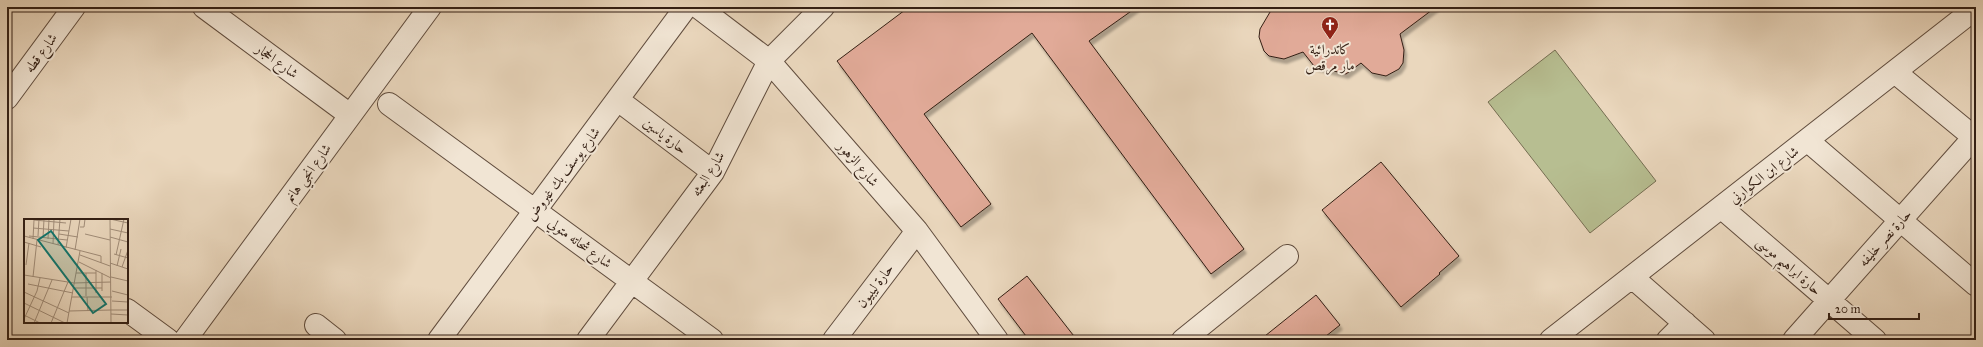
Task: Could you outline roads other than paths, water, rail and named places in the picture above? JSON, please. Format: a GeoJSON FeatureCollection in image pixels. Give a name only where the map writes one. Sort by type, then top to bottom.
{"type":"FeatureCollection","features":[{"type":"Feature","properties":{"kind":"street","name":"شارع قطه"},"geometry":{"type":"LineString","coordinates":[[7,98],[74,7]]}},
{"type":"Feature","properties":{"kind":"street","name":"شارع الحجار"},"geometry":{"type":"LineString","coordinates":[[204,7],[350,115]]}},
{"type":"Feature","properties":{"kind":"street","name":"شارع انجي هانم"},"geometry":{"type":"LineString","coordinates":[[185,340],[430,7]]}},
{"type":"Feature","properties":{"kind":"street","name":"شارع يوسف بك غيروض"},"geometry":{"type":"LineString","coordinates":[[439,340],[686,7]]}},
{"type":"Feature","properties":{"kind":"street","name":"شارع الزهور"},"geometry":{"type":"LineString","coordinates":[[698,7],[769,61],[917,231],[997,340]]}},
{"type":"Feature","properties":{"kind":"street","name":"شارع البعثه"},"geometry":{"type":"LineString","coordinates":[[588,340],[713,172],[769,61],[824,7]]}},
{"type":"Feature","properties":{"kind":"street","name":"شارع ابن الكوارني"},"geometry":{"type":"LineString","coordinates":[[1551,340],[1896,73],[1976,8]]}},
{"type":"Feature","properties":{"kind":"street"},"geometry":{"type":"LineString","coordinates":[[1896,73],[1975,137]]}},
{"type":"Feature","properties":{"kind":"street","name":"حارة ياسين"},"geometry":{"type":"LineString","coordinates":[[618,100],[713,172]]}},
{"type":"Feature","properties":{"kind":"street","name":"شارع شحاته متولي"},"geometry":{"type":"LineString","coordinates":[[389,104],[712,340]]}},
{"type":"Feature","properties":{"kind":"street","name":"حارة نصر خليفه"},"geometry":{"type":"LineString","coordinates":[[1794,340],[1975,137]]}},
{"type":"Feature","properties":{"kind":"street"},"geometry":{"type":"LineString","coordinates":[[1808,141],[1976,285]]}},
{"type":"Feature","properties":{"kind":"street","name":"حارة ابراهيم موسى"},"geometry":{"type":"LineString","coordinates":[[1722,208],[1875,340]]}},
{"type":"Feature","properties":{"kind":"street","name":"حارة ليبيون"},"geometry":{"type":"LineString","coordinates":[[834,340],[917,231]]}},
{"type":"Feature","properties":{"kind":"street"},"geometry":{"type":"LineString","coordinates":[[1183,340],[1287,256]]}},
{"type":"Feature","properties":{"kind":"street"},"geometry":{"type":"LineString","coordinates":[[1632,277],[1704,340]]}},
{"type":"Feature","properties":{"kind":"street"},"geometry":{"type":"LineString","coordinates":[[128,311],[168,340]]}},
{"type":"Feature","properties":{"kind":"street"},"geometry":{"type":"LineString","coordinates":[[1668,340],[1684,323]]}},
{"type":"Feature","properties":{"kind":"street"},"geometry":{"type":"LineString","coordinates":[[316,325],[335,340]]}},
{"type":"Feature","properties":{"kind":"place","name":"كاتدرائية مار مرقص"},"geometry":{"type":"Point","coordinates":[1330,40]}}]}
